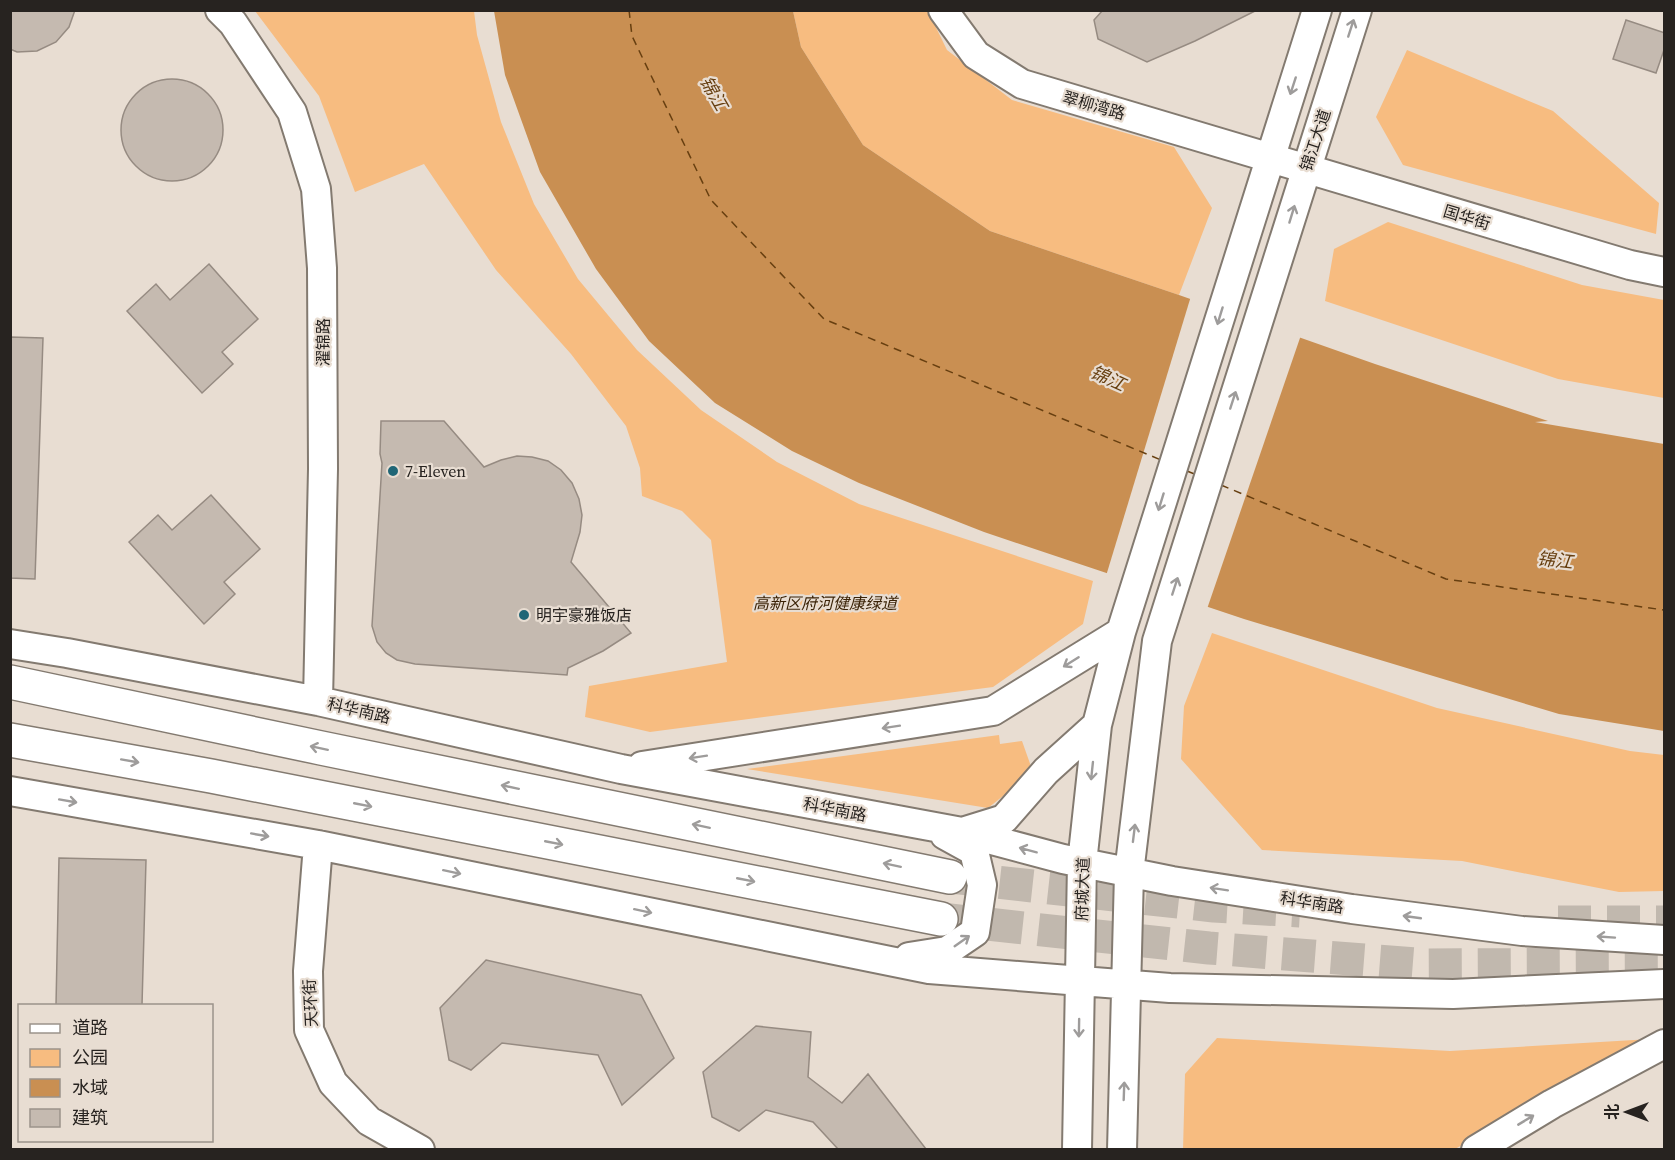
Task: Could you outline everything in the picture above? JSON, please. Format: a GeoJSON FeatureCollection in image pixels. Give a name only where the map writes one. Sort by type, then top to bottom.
{"type":"FeatureCollection","features":[{"type":"Feature","properties":{"kind":"highway"},"geometry":{"type":"LineString","coordinates":[[10,682],[332,751],[950,877]]}},
{"type":"Feature","properties":{"kind":"highway"},"geometry":{"type":"LineString","coordinates":[[10,740],[211,776],[941,919]]}},
{"type":"Feature","properties":{"kind":"main road","name":"濯锦路"},"geometry":{"type":"LineString","coordinates":[[220,10],[233,23],[292,112],[316,189],[322,268],[324,469],[318,701]]}},
{"type":"Feature","properties":{"kind":"main road","name":"翠柳湾路"},"geometry":{"type":"LineString","coordinates":[[943,10],[976,55],[1022,84],[1270,158]]}},
{"type":"Feature","properties":{"kind":"main road"},"geometry":{"type":"LineString","coordinates":[[1270,158],[1317,10]]}},
{"type":"Feature","properties":{"kind":"main road","name":"锦江大道"},"geometry":{"type":"LineString","coordinates":[[1129,873],[1157,641],[1357,10]]}},
{"type":"Feature","properties":{"kind":"main road","name":"国华街"},"geometry":{"type":"LineString","coordinates":[[1270,158],[1630,265],[1665,273]]}},
{"type":"Feature","properties":{"kind":"main road","name":"府城大道"},"geometry":{"type":"LineString","coordinates":[[1077,1149],[1082,863],[1097,725],[1121,632],[1270,158]]}},
{"type":"Feature","properties":{"kind":"main road"},"geometry":{"type":"LineString","coordinates":[[621,769],[993,711],[1121,632]]}},
{"type":"Feature","properties":{"kind":"main road","name":"科华南路"},"geometry":{"type":"LineString","coordinates":[[10,644],[318,701],[621,769],[962,832],[1082,863],[1172,881],[1341,907],[1522,931],[1665,940]]}},
{"type":"Feature","properties":{"kind":"main road"},"geometry":{"type":"LineString","coordinates":[[10,658],[67,653]]}},
{"type":"Feature","properties":{"kind":"main road"},"geometry":{"type":"LineString","coordinates":[[962,832],[1004,819],[1046,771],[1097,725]]}},
{"type":"Feature","properties":{"kind":"main road"},"geometry":{"type":"LineString","coordinates":[[10,791],[318,844],[929,969],[1170,988],[1453,994],[1665,984]]}},
{"type":"Feature","properties":{"kind":"main road"},"geometry":{"type":"LineString","coordinates":[[886,961],[947,951],[975,932],[982,885],[974,851],[929,826]]}},
{"type":"Feature","properties":{"kind":"main road","name":"天环街"},"geometry":{"type":"LineString","coordinates":[[318,844],[308,971],[309,1030],[333,1083],[369,1121],[420,1149]]}},
{"type":"Feature","properties":{"kind":"main road"},"geometry":{"type":"LineString","coordinates":[[1122,1149],[1129,873]]}},
{"type":"Feature","properties":{"kind":"main road"},"geometry":{"type":"LineString","coordinates":[[1476,1149],[1552,1104],[1665,1044]]}},
{"type":"Feature","properties":{"kind":"green space","name":"高新区府河健康绿道"},"geometry":{"type":"Polygon","coordinates":[[[255,11],[474,11],[477,35],[501,122],[534,204],[578,279],[637,350],[701,410],[777,462],[859,504],[1093,581],[1083,624],[993,687],[650,732],[585,717],[589,686],[727,662],[711,540],[682,511],[642,496],[640,468],[626,426],[571,354],[496,270],[424,164],[355,192],[319,96],[255,11]]]}},
{"type":"Feature","properties":{"kind":"green space"},"geometry":{"type":"Polygon","coordinates":[[[793,11],[928,11],[947,50],[1012,100],[1174,147],[1212,208],[1179,295],[990,231],[863,145],[801,47],[793,11]]]}},
{"type":"Feature","properties":{"kind":"green space"},"geometry":{"type":"Polygon","coordinates":[[[1407,50],[1553,111],[1659,203],[1656,234],[1403,165],[1376,117],[1407,50]]]}},
{"type":"Feature","properties":{"kind":"green space"},"geometry":{"type":"Polygon","coordinates":[[[1388,222],[1582,285],[1664,300],[1664,398],[1558,379],[1325,301],[1334,249],[1388,222]]]}},
{"type":"Feature","properties":{"kind":"green space"},"geometry":{"type":"Polygon","coordinates":[[[1212,633],[1437,708],[1630,751],[1664,755],[1664,891],[1619,892],[1462,861],[1262,850],[1181,759],[1184,706],[1212,633]]]}},
{"type":"Feature","properties":{"kind":"green space"},"geometry":{"type":"Polygon","coordinates":[[[999,735],[1000,744],[1022,741],[1033,772],[988,808],[747,769],[999,735]]]}},
{"type":"Feature","properties":{"kind":"green space"},"geometry":{"type":"Polygon","coordinates":[[[1217,1038],[1450,1051],[1651,1039],[1455,1149],[1183,1150],[1185,1074],[1217,1038]]]}},
{"type":"Feature","properties":{"kind":"water","name":"锦江"},"geometry":{"type":"Polygon","coordinates":[[[494,11],[793,11],[801,47],[863,145],[990,231],[1375,364],[1548,421],[1535,422],[1664,444],[1664,731],[1559,714],[1244,619],[984,532],[859,483],[792,451],[715,403],[649,341],[596,269],[540,172],[505,75],[494,11]]]}},
{"type":"Feature","properties":{"kind":"pier"},"geometry":{"type":"Polygon","coordinates":[[[1191,296],[1301,335],[1207,609],[1106,576],[1191,296]]]}},
{"type":"Feature","properties":{"kind":"building"},"geometry":{"type":"Polygon","coordinates":[[[10,10],[75,10],[69,27],[56,42],[37,51],[17,52],[10,49],[10,10]]]}},
{"type":"Feature","properties":{"kind":"building"},"geometry":{"type":"Polygon","coordinates":[[[1103,10],[1257,10],[1147,62],[1098,39],[1094,20],[1103,10]]]}},
{"type":"Feature","properties":{"kind":"building"},"geometry":{"type":"Polygon","coordinates":[[[1626,20],[1665,33],[1665,47],[1656,73],[1613,59],[1626,20]]]}},
{"type":"Feature","properties":{"kind":"building"},"geometry":{"type":"Polygon","coordinates":[[[172,79],[192,83],[208,94],[219,110],[223,130],[219,150],[208,166],[192,177],[172,181],[152,177],[136,166],[125,150],[121,130],[125,110],[136,94],[152,83],[172,79]]]}},
{"type":"Feature","properties":{"kind":"building"},"geometry":{"type":"Polygon","coordinates":[[[209,264],[258,319],[222,352],[233,364],[202,393],[127,311],[156,284],[170,300],[209,264]]]}},
{"type":"Feature","properties":{"kind":"building"},"geometry":{"type":"Polygon","coordinates":[[[10,337],[43,338],[35,579],[10,578],[10,337]]]}},
{"type":"Feature","properties":{"kind":"building"},"geometry":{"type":"Polygon","coordinates":[[[381,421],[444,421],[484,467],[517,456],[548,461],[561,470],[572,483],[579,499],[582,515],[580,532],[571,562],[631,633],[603,651],[568,668],[567,675],[415,664],[397,660],[386,653],[377,642],[372,626],[382,463],[381,421]]]}},
{"type":"Feature","properties":{"kind":"building"},"geometry":{"type":"Polygon","coordinates":[[[211,495],[260,549],[224,582],[235,594],[204,624],[129,542],[158,515],[172,530],[211,495]]]}},
{"type":"Feature","properties":{"kind":"building"},"geometry":{"type":"Polygon","coordinates":[[[59,858],[146,860],[142,1004],[56,1004],[59,858]]]}},
{"type":"Feature","properties":{"kind":"building"},"geometry":{"type":"Polygon","coordinates":[[[486,960],[641,995],[674,1058],[622,1105],[598,1055],[502,1043],[471,1070],[449,1060],[440,1008],[486,960]]]}},
{"type":"Feature","properties":{"kind":"building"},"geometry":{"type":"Polygon","coordinates":[[[756,1026],[811,1032],[808,1077],[842,1103],[868,1074],[926,1149],[838,1149],[813,1122],[766,1110],[739,1131],[712,1117],[703,1072],[756,1026]]]}},
{"type":"Feature","properties":{"kind":"ferry route"},"geometry":{"type":"LineString","coordinates":[[629,10],[632,36],[711,200],[824,319],[1161,460]]}},
{"type":"Feature","properties":{"kind":"ferry route"},"geometry":{"type":"LineString","coordinates":[[1187,471],[1197,475]]}},
{"type":"Feature","properties":{"kind":"ferry route"},"geometry":{"type":"LineString","coordinates":[[1221,485],[1446,579],[1664,610]]}},
{"type":"Feature","properties":{"kind":"tunnel"},"geometry":{"type":"LineString","coordinates":[[951,877],[1214,906],[1300,911]]}},
{"type":"Feature","properties":{"kind":"tunnel"},"geometry":{"type":"LineString","coordinates":[[941,919],[1209,948],[1428,965],[1664,964]]}},
{"type":"Feature","properties":{"kind":"tunnel"},"geometry":{"type":"LineString","coordinates":[[1558,922],[1664,922]]}},
{"type":"Feature","properties":{"kind":"place","name":"7-Eleven"},"geometry":{"type":"Point","coordinates":[393,471]}},
{"type":"Feature","properties":{"kind":"place","name":"明宇豪雅饭店"},"geometry":{"type":"Point","coordinates":[524,615]}}]}
